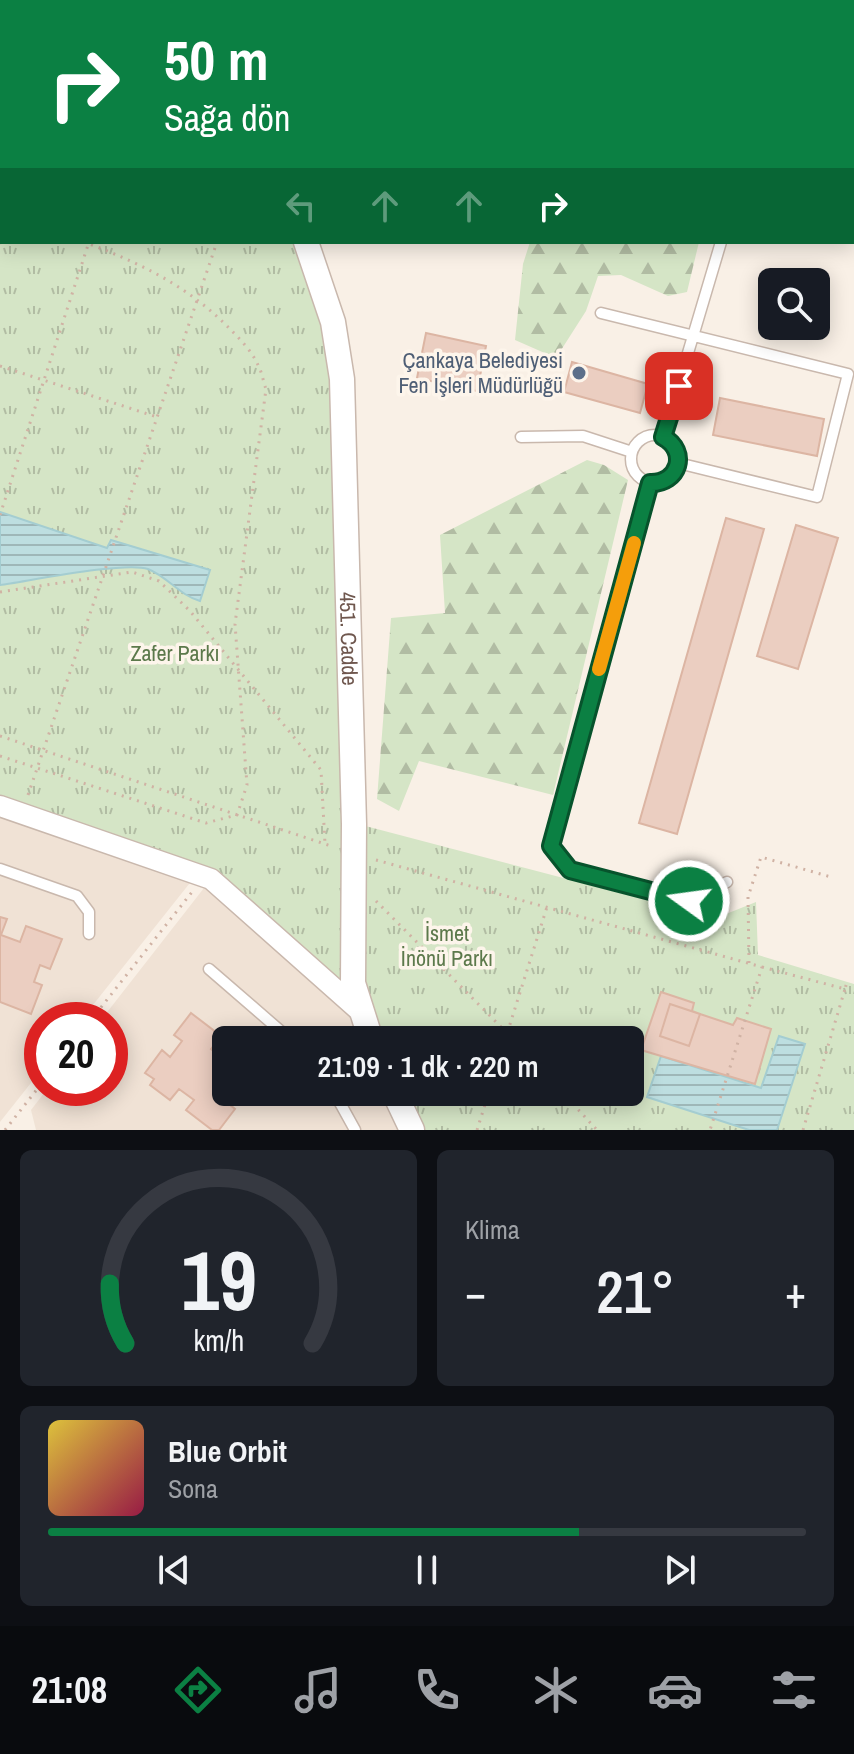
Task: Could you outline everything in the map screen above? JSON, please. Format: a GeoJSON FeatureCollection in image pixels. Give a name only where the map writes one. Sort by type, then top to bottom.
{"type":"FeatureCollection","features":[{"type":"Feature","properties":{"kind":"street","name":"451. Cadde"},"geometry":{"type":"LineString","coordinates":[[307,244],[333,322],[342,379],[354,854],[353,983],[366,1026]]}},
{"type":"Feature","properties":{"kind":"street"},"geometry":{"type":"LineString","coordinates":[[0,806],[211,879],[362,1013]]}},
{"type":"Feature","properties":{"kind":"street"},"geometry":{"type":"LineString","coordinates":[[401,1106],[412,1130]]}},
{"type":"Feature","properties":{"kind":"lane"},"geometry":{"type":"LineString","coordinates":[[663,437],[720,244]]}},
{"type":"Feature","properties":{"kind":"lane"},"geometry":{"type":"LineString","coordinates":[[601,313],[848,374],[817,497],[678,463]]}},
{"type":"Feature","properties":{"kind":"lane"},"geometry":{"type":"LineString","coordinates":[[656,435],[663,437],[674,445],[678,463],[671,478],[650,483],[633,471],[632,452],[642,439],[656,435]]}},
{"type":"Feature","properties":{"kind":"lane"},"geometry":{"type":"LineString","coordinates":[[521,437],[583,436],[632,452]]}},
{"type":"Feature","properties":{"kind":"lane"},"geometry":{"type":"LineString","coordinates":[[650,483],[551,846],[570,870],[689,901],[727,882]]}},
{"type":"Feature","properties":{"kind":"lane"},"geometry":{"type":"LineString","coordinates":[[0,869],[77,896],[89,912],[89,934]]}},
{"type":"Feature","properties":{"kind":"lane"},"geometry":{"type":"LineString","coordinates":[[209,969],[275,1026]]}},
{"type":"Feature","properties":{"kind":"lane"},"geometry":{"type":"LineString","coordinates":[[342,1106],[355,1130]]}},
{"type":"Feature","properties":{"kind":"path"},"geometry":{"type":"LineString","coordinates":[[1,512],[87,244]]}},
{"type":"Feature","properties":{"kind":"path"},"geometry":{"type":"LineString","coordinates":[[90,244],[140,264],[198,299],[237,336],[258,364],[266,389],[235,624],[247,785],[237,815]]}},
{"type":"Feature","properties":{"kind":"path"},"geometry":{"type":"LineString","coordinates":[[21,813],[216,244]]}},
{"type":"Feature","properties":{"kind":"path"},"geometry":{"type":"LineString","coordinates":[[0,366],[157,417]]}},
{"type":"Feature","properties":{"kind":"path"},"geometry":{"type":"LineString","coordinates":[[0,592],[132,572],[159,581],[190,611],[321,770],[325,844]]}},
{"type":"Feature","properties":{"kind":"path"},"geometry":{"type":"LineString","coordinates":[[0,736],[354,854],[845,989]]}},
{"type":"Feature","properties":{"kind":"path"},"geometry":{"type":"LineString","coordinates":[[0,756],[206,823],[237,815]]}},
{"type":"Feature","properties":{"kind":"path"},"geometry":{"type":"LineString","coordinates":[[749,963],[748,897],[761,857],[831,877]]}},
{"type":"Feature","properties":{"kind":"path"},"geometry":{"type":"LineString","coordinates":[[105,1002],[204,876]]}},
{"type":"Feature","properties":{"kind":"path"},"geometry":{"type":"LineString","coordinates":[[353,878],[500,1026]]}},
{"type":"Feature","properties":{"kind":"path"},"geometry":{"type":"LineString","coordinates":[[509,1026],[547,907]]}},
{"type":"Feature","properties":{"kind":"path"},"geometry":{"type":"LineString","coordinates":[[710,1130],[762,967]]}},
{"type":"Feature","properties":{"kind":"path"},"geometry":{"type":"LineString","coordinates":[[803,1130],[847,982]]}},
{"type":"Feature","properties":{"kind":"path"},"geometry":{"type":"LineString","coordinates":[[5,1130],[24,1106]]}},
{"type":"Feature","properties":{"kind":"path"},"geometry":{"type":"LineString","coordinates":[[477,1130],[485,1106]]}},
{"type":"Feature","properties":{"kind":"path"},"geometry":{"type":"LineString","coordinates":[[575,1106],[597,1130]]}},
{"type":"Feature","properties":{"kind":"shaded area"},"geometry":{"type":"Polygon","coordinates":[[[0,806],[197,874],[95,1002],[24,1002],[24,1092],[0,1122],[0,806]]]}},
{"type":"Feature","properties":{"kind":"shaded area"},"geometry":{"type":"Polygon","coordinates":[[[211,879],[362,1013],[366,1026],[212,1026],[212,1106],[401,1106],[412,1130],[36,1130],[31,1110],[34,1106],[128,1106],[128,1002],[115,1002],[211,879]]]}},
{"type":"Feature","properties":{"kind":"green space","name":"Zafer Parkı"},"geometry":{"type":"Polygon","coordinates":[[[0,244],[307,244],[333,322],[354,823],[716,918],[756,902],[758,955],[854,984],[854,1130],[412,1130],[401,1106],[644,1106],[644,1026],[366,1026],[362,1013],[211,879],[0,806],[0,244]]]}},
{"type":"Feature","properties":{"kind":"green space"},"geometry":{"type":"Polygon","coordinates":[[[529,244],[699,244],[687,292],[668,296],[621,275],[598,276],[586,311],[556,358],[515,340],[523,264],[529,244]]]}},
{"type":"Feature","properties":{"kind":"green space"},"geometry":{"type":"Polygon","coordinates":[[[587,460],[604,465],[628,480],[553,795],[419,761],[399,811],[377,799],[391,618],[445,613],[440,535],[587,460]]]}},
{"type":"Feature","properties":{"kind":"water"},"geometry":{"type":"Polygon","coordinates":[[[0,512],[107,548],[111,540],[210,570],[200,601],[186,595],[155,572],[136,567],[99,569],[0,585],[0,512]]]}},
{"type":"Feature","properties":{"kind":"water"},"geometry":{"type":"Polygon","coordinates":[[[779,1036],[805,1044],[777,1130],[749,1130],[647,1097],[661,1056],[761,1088],[779,1036]]]}},
{"type":"Feature","properties":{"kind":"building"},"geometry":{"type":"Polygon","coordinates":[[[426,333],[486,346],[477,391],[417,378],[426,333]]]}},
{"type":"Feature","properties":{"kind":"building"},"geometry":{"type":"Polygon","coordinates":[[[572,362],[648,384],[640,413],[564,392],[572,362]]]}},
{"type":"Feature","properties":{"kind":"building"},"geometry":{"type":"Polygon","coordinates":[[[720,398],[824,419],[817,456],[713,435],[720,398]]]}},
{"type":"Feature","properties":{"kind":"building"},"geometry":{"type":"Polygon","coordinates":[[[726,518],[764,529],[677,834],[639,823],[726,518]]]}},
{"type":"Feature","properties":{"kind":"building"},"geometry":{"type":"Polygon","coordinates":[[[796,525],[838,538],[798,669],[757,656],[796,525]]]}},
{"type":"Feature","properties":{"kind":"building"},"geometry":{"type":"Polygon","coordinates":[[[0,917],[7,919],[1,935],[20,942],[26,926],[62,939],[50,969],[40,965],[34,982],[42,985],[36,1002],[24,1002],[24,1011],[0,1002],[0,917]]]}},
{"type":"Feature","properties":{"kind":"building"},"geometry":{"type":"Polygon","coordinates":[[[661,992],[694,1003],[692,1011],[700,1014],[733,1025],[737,1018],[771,1029],[755,1084],[644,1051],[644,1041],[661,992]]]}},
{"type":"Feature","properties":{"kind":"building"},"geometry":{"type":"Polygon","coordinates":[[[670,1004],[700,1014],[689,1046],[660,1036],[670,1004]]]}},
{"type":"Feature","properties":{"kind":"building"},"geometry":{"type":"Polygon","coordinates":[[[191,1013],[212,1029],[212,1106],[231,1106],[235,1109],[219,1130],[212,1130],[186,1110],[194,1100],[179,1089],[170,1100],[150,1085],[154,1079],[145,1073],[162,1050],[170,1057],[182,1041],[174,1035],[191,1013]]]}},
{"type":"Feature","properties":{"kind":"slow traffic"},"geometry":{"type":"LineString","coordinates":[[599,669],[634,543]]}},
{"type":"Feature","properties":{"kind":"place","name":"Çankaya Belediyesi Fen İşleri Müdürlüğü"},"geometry":{"type":"Point","coordinates":[579,373]}},
{"type":"Feature","properties":{"kind":"route"},"geometry":{"type":"LineString","coordinates":[[679,386],[663,437],[670,440],[678,452],[678,466],[671,478],[650,483],[551,846],[570,870],[689,901]]}},
{"type":"Feature","properties":{"kind":"park label","name":"İsmet İnönü Parkı"},"geometry":{"type":"Point","coordinates":[447,946]}}]}
